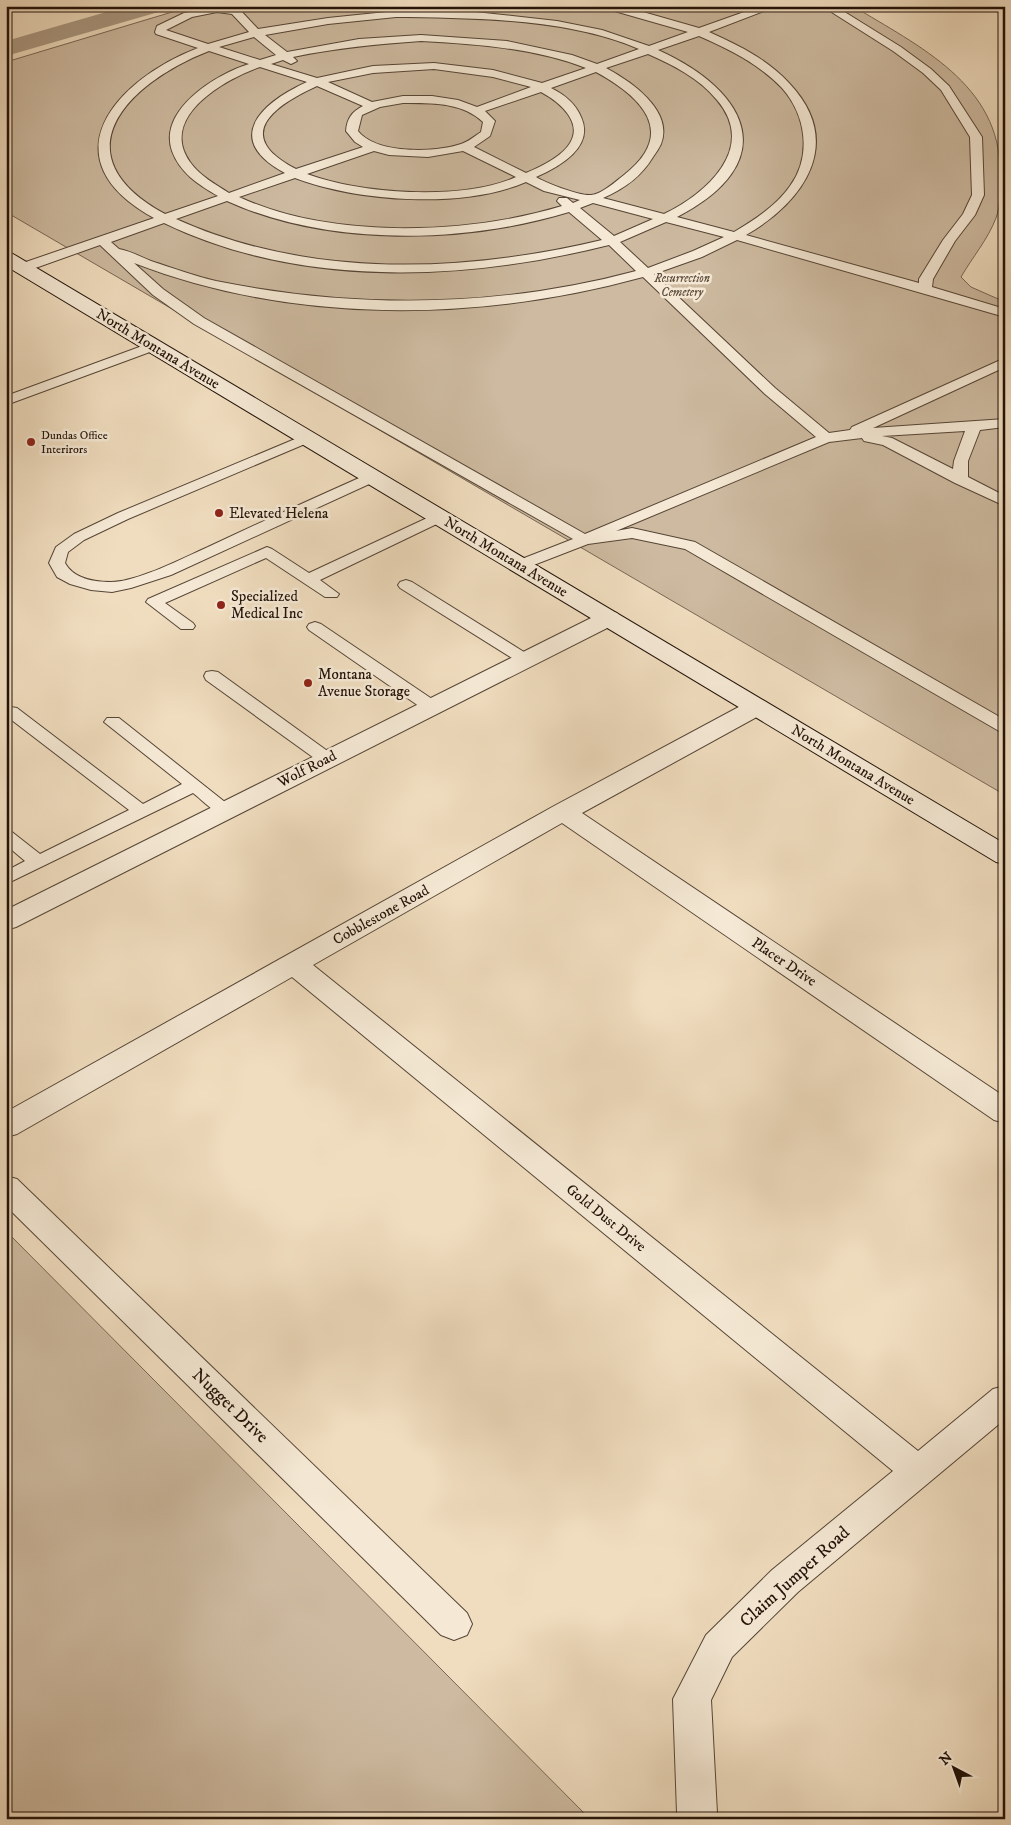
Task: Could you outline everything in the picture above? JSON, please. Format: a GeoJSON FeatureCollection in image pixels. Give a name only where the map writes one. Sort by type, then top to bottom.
{"type":"FeatureCollection","features":[{"type":"Feature","properties":{"kind":"street","name":"North Montana Avenue"},"geometry":{"type":"LineString","coordinates":[[14,263],[1005,856]]}},
{"type":"Feature","properties":{"kind":"street","name":"Wolf Road"},"geometry":{"type":"LineString","coordinates":[[6,921],[609,618]]}},
{"type":"Feature","properties":{"kind":"street","name":"Cobblestone Road"},"geometry":{"type":"LineString","coordinates":[[6,1126],[563,812],[757,707]]}},
{"type":"Feature","properties":{"kind":"street","name":"Placer Drive"},"geometry":{"type":"LineString","coordinates":[[563,812],[1005,1112]]}},
{"type":"Feature","properties":{"kind":"street","name":"Gold Dust Drive"},"geometry":{"type":"LineString","coordinates":[[294,964],[918,1472]]}},
{"type":"Feature","properties":{"kind":"street","name":"Nugget Drive"},"geometry":{"type":"LineString","coordinates":[[6,1187],[454,1624]]}},
{"type":"Feature","properties":{"kind":"street","name":"Claim Jumper Road"},"geometry":{"type":"LineString","coordinates":[[697,1813],[692,1699],[719,1646],[785,1581],[1005,1400]]}},
{"type":"Feature","properties":{"kind":"lane"},"geometry":{"type":"LineString","coordinates":[[236,12],[240,8],[252,6]]}},
{"type":"Feature","properties":{"kind":"lane"},"geometry":{"type":"LineString","coordinates":[[102,240],[116,251],[161,269],[213,284],[271,295],[334,302],[399,305],[465,304],[529,297],[590,287],[646,273],[702,253],[736,236],[767,216],[790,194],[805,171],[811,148],[809,126],[800,104],[784,84],[760,65],[732,48],[656,18],[608,6]]}},
{"type":"Feature","properties":{"kind":"lane"},"geometry":{"type":"LineString","coordinates":[[478,110],[772,6]]}},
{"type":"Feature","properties":{"kind":"lane"},"geometry":{"type":"LineString","coordinates":[[827,6],[897,49],[927,71],[945,88],[976,138],[978,152],[978,195],[968,215],[949,240],[926,279],[925,289]]}},
{"type":"Feature","properties":{"kind":"lane"},"geometry":{"type":"LineString","coordinates":[[318,82],[256,33],[236,12],[220,9],[207,11],[174,20],[161,28],[160,32],[167,36],[318,82],[372,106]]}},
{"type":"Feature","properties":{"kind":"lane"},"geometry":{"type":"LineString","coordinates":[[396,14],[465,14],[533,20],[596,32],[650,50],[689,69],[717,91],[734,116],[738,142],[729,169],[705,195],[667,218],[612,241],[550,256],[481,266],[399,268],[336,265],[269,255],[210,239],[163,219],[132,198],[112,175],[103,151],[106,128],[118,105],[141,84],[171,65],[206,48],[256,33],[296,24],[396,14]]}},
{"type":"Feature","properties":{"kind":"lane"},"geometry":{"type":"LineString","coordinates":[[421,38],[513,45],[541,51],[596,69],[629,87],[652,111],[656,124],[657,138],[652,152],[643,165],[629,178],[593,198],[570,207],[502,224],[438,231],[406,232],[342,228],[312,223],[258,210],[227,197],[200,180],[188,168],[180,156],[176,144],[176,132],[183,114],[198,97],[229,77],[259,64],[285,56],[328,46],[358,42],[421,38]]}},
{"type":"Feature","properties":{"kind":"lane"},"geometry":{"type":"LineString","coordinates":[[434,66],[493,73],[520,79],[542,88],[564,101],[577,116],[580,132],[572,149],[555,164],[528,177],[492,188],[451,194],[407,196],[364,193],[326,185],[294,174],[271,159],[258,142],[258,125],[268,109],[289,94],[318,82],[372,70],[434,66]]}},
{"type":"Feature","properties":{"kind":"lane"},"geometry":{"type":"LineString","coordinates":[[428,98],[464,104],[478,110],[487,117],[490,125],[487,133],[479,141],[465,147],[438,152],[408,154],[373,147],[359,140],[352,131],[352,122],[357,114],[372,106],[408,99],[428,98]]}},
{"type":"Feature","properties":{"kind":"lane"},"geometry":{"type":"LineString","coordinates":[[14,263],[102,240],[373,147]]}},
{"type":"Feature","properties":{"kind":"lane"},"geometry":{"type":"LineString","coordinates":[[465,147],[548,188],[612,241],[770,391],[826,438]]}},
{"type":"Feature","properties":{"kind":"lane"},"geometry":{"type":"LineString","coordinates":[[548,188],[736,236],[1005,313]]}},
{"type":"Feature","properties":{"kind":"lane"},"geometry":{"type":"LineString","coordinates":[[116,251],[130,268],[158,292],[206,325],[586,540],[632,533],[690,544],[1005,728]]}},
{"type":"Feature","properties":{"kind":"lane"},"geometry":{"type":"LineString","coordinates":[[6,401],[153,346]]}},
{"type":"Feature","properties":{"kind":"lane"},"geometry":{"type":"LineString","coordinates":[[849,434],[1005,362]]}},
{"type":"Feature","properties":{"kind":"lane"},"geometry":{"type":"LineString","coordinates":[[520,565],[586,540],[612,527],[826,438],[849,434],[974,427],[1005,423]]}},
{"type":"Feature","properties":{"kind":"lane"},"geometry":{"type":"LineString","coordinates":[[960,480],[961,461],[974,427]]}},
{"type":"Feature","properties":{"kind":"lane"},"geometry":{"type":"LineString","coordinates":[[849,434],[887,441],[1005,502]]}},
{"type":"Feature","properties":{"kind":"lane"},"geometry":{"type":"LineString","coordinates":[[307,438],[79,537],[62,550],[57,563],[63,574],[76,581],[112,587],[125,585],[165,572],[373,478]]}},
{"type":"Feature","properties":{"kind":"lane"},"geometry":{"type":"LineString","coordinates":[[308,579],[440,517]]}},
{"type":"Feature","properties":{"kind":"lane"},"geometry":{"type":"LineString","coordinates":[[187,626],[154,602],[267,552],[331,594]]}},
{"type":"Feature","properties":{"kind":"lane"},"geometry":{"type":"LineString","coordinates":[[406,585],[526,660]]}},
{"type":"Feature","properties":{"kind":"lane"},"geometry":{"type":"LineString","coordinates":[[315,627],[432,707]]}},
{"type":"Feature","properties":{"kind":"lane"},"geometry":{"type":"LineString","coordinates":[[212,676],[327,759]]}},
{"type":"Feature","properties":{"kind":"lane"},"geometry":{"type":"LineString","coordinates":[[6,714],[11,712],[141,811]]}},
{"type":"Feature","properties":{"kind":"lane"},"geometry":{"type":"LineString","coordinates":[[113,722],[226,810]]}},
{"type":"Feature","properties":{"kind":"lane"},"geometry":{"type":"LineString","coordinates":[[6,878],[194,785]]}},
{"type":"Feature","properties":{"kind":"lane"},"geometry":{"type":"LineString","coordinates":[[6,836],[38,862]]}},
{"type":"Feature","properties":{"kind":"green space","name":"Resurrection Cemetery"},"geometry":{"type":"Polygon","coordinates":[[[192,6],[853,6],[904,36],[951,71],[971,92],[987,115],[997,142],[1000,173],[998,213],[993,226],[961,277],[971,287],[1005,302],[1005,795],[6,212],[6,62],[192,6]]]}},
{"type":"Feature","properties":{"kind":"green space"},"geometry":{"type":"Polygon","coordinates":[[[6,1231],[590,1819],[6,1819],[6,1231]]]}},
{"type":"Feature","properties":{"kind":"waterway"},"geometry":{"type":"LineString","coordinates":[[6,49],[154,6]]}},
{"type":"Feature","properties":{"kind":"place","name":"Dundas Office Interirors"},"geometry":{"type":"Point","coordinates":[31,442]}},
{"type":"Feature","properties":{"kind":"place","name":"Elevated Helena"},"geometry":{"type":"Point","coordinates":[219,513]}},
{"type":"Feature","properties":{"kind":"place","name":"Specialized Medical Inc"},"geometry":{"type":"Point","coordinates":[221,605]}},
{"type":"Feature","properties":{"kind":"place","name":"Montana Avenue Storage"},"geometry":{"type":"Point","coordinates":[308,683]}}]}
